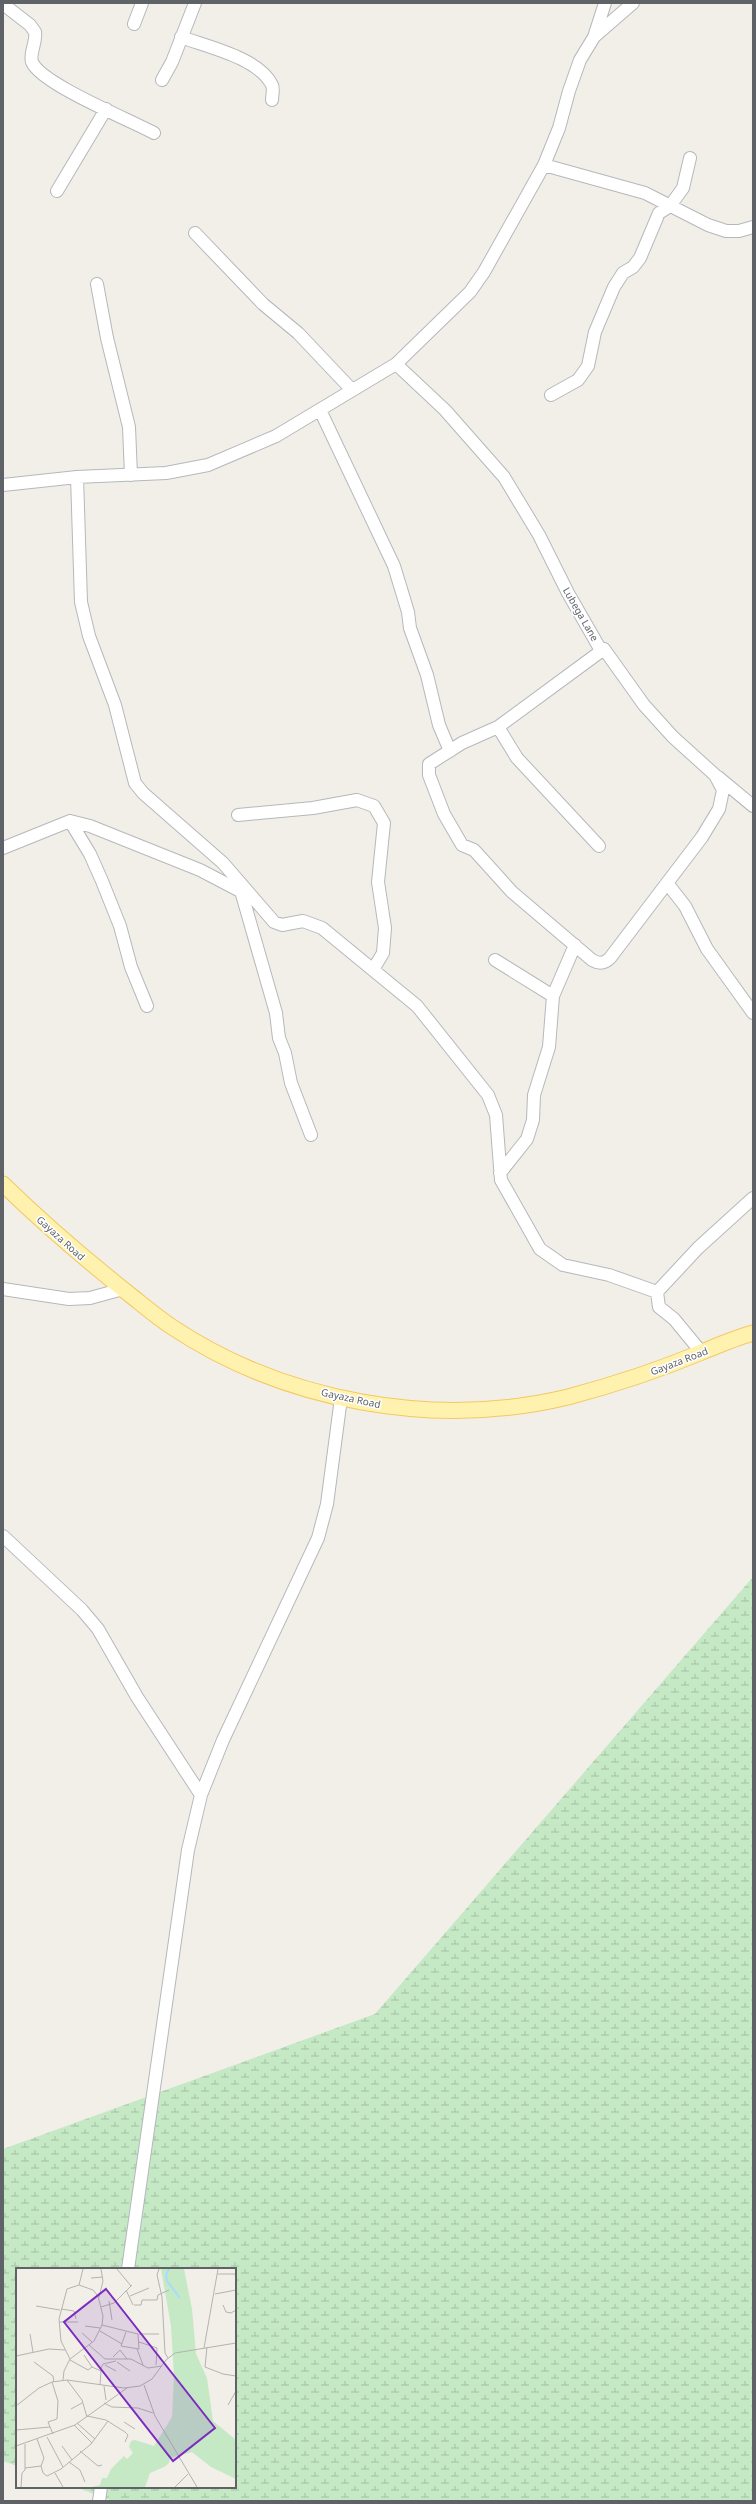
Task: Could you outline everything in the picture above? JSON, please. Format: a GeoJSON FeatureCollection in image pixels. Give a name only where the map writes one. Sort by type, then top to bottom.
{"type":"FeatureCollection","features":[{"type":"Feature","properties":{"kind":"main road","name":"Gayaza Road"},"geometry":{"type":"LineString","coordinates":[[3,1184],[88,1262],[171,1326],[238,1363],[285,1382],[341,1398],[386,1405],[436,1409],[513,1406],[566,1397],[620,1382],[702,1353],[729,1340],[753,1333]]}},
{"type":"Feature","properties":{"kind":"street"},"geometry":{"type":"LineString","coordinates":[[134,24],[142,3]]}},
{"type":"Feature","properties":{"kind":"street"},"geometry":{"type":"LineString","coordinates":[[162,80],[195,3]]}},
{"type":"Feature","properties":{"kind":"street"},"geometry":{"type":"LineString","coordinates":[[3,485],[77,477],[166,473],[208,465],[276,436],[396,364],[470,292],[484,272],[544,165],[559,128],[569,91],[580,60],[594,37],[605,3]]}},
{"type":"Feature","properties":{"kind":"street"},"geometry":{"type":"LineString","coordinates":[[594,37],[633,3]]}},
{"type":"Feature","properties":{"kind":"street"},"geometry":{"type":"LineString","coordinates":[[3,4],[30,25],[34,32],[31,57],[38,70],[70,92],[154,133]]}},
{"type":"Feature","properties":{"kind":"street"},"geometry":{"type":"LineString","coordinates":[[181,37],[231,55],[259,68],[272,85],[272,100]]}},
{"type":"Feature","properties":{"kind":"street"},"geometry":{"type":"LineString","coordinates":[[57,190],[106,109]]}},
{"type":"Feature","properties":{"kind":"street"},"geometry":{"type":"LineString","coordinates":[[551,395],[578,380],[588,366],[595,332],[614,287],[623,273],[633,267],[640,258],[659,213],[670,206],[683,188],[690,158]]}},
{"type":"Feature","properties":{"kind":"street"},"geometry":{"type":"LineString","coordinates":[[544,165],[645,193],[708,225],[726,231],[739,231],[753,226]]}},
{"type":"Feature","properties":{"kind":"street"},"geometry":{"type":"LineString","coordinates":[[195,233],[263,304],[298,333],[352,390]]}},
{"type":"Feature","properties":{"kind":"street"},"geometry":{"type":"LineString","coordinates":[[97,284],[107,338],[129,427],[131,475]]}},
{"type":"Feature","properties":{"kind":"street","name":"Lubega Lane"},"geometry":{"type":"LineString","coordinates":[[396,364],[445,410],[504,477],[539,535],[588,630],[600,647],[604,648],[644,705],[673,737],[715,775],[723,790],[719,809],[702,837],[606,962],[599,963],[592,960],[575,945]]}},
{"type":"Feature","properties":{"kind":"street"},"geometry":{"type":"LineString","coordinates":[[320,410],[394,566],[408,612],[410,628],[427,675],[439,725],[450,752]]}},
{"type":"Feature","properties":{"kind":"street"},"geometry":{"type":"LineString","coordinates":[[77,477],[81,602],[89,636],[115,705],[135,783],[143,793],[222,863],[246,894],[274,922],[282,925],[303,921],[310,922],[322,928],[374,968],[417,1006],[488,1095],[496,1115],[501,1180],[540,1249],[550,1258],[564,1265],[610,1275],[657,1292]]}},
{"type":"Feature","properties":{"kind":"street"},"geometry":{"type":"LineString","coordinates":[[500,1173],[527,1139],[533,1120],[534,1095],[549,1047],[553,996],[575,945],[512,892],[474,850],[462,845],[444,814],[429,775],[429,764],[462,743],[498,728],[604,648]]}},
{"type":"Feature","properties":{"kind":"street"},"geometry":{"type":"LineString","coordinates":[[498,728],[520,761],[599,846]]}},
{"type":"Feature","properties":{"kind":"street"},"geometry":{"type":"LineString","coordinates":[[715,775],[753,806]]}},
{"type":"Feature","properties":{"kind":"street"},"geometry":{"type":"LineString","coordinates":[[238,815],[313,808],[357,800],[374,806],[384,823],[378,882],[385,928],[383,953],[374,968]]}},
{"type":"Feature","properties":{"kind":"street"},"geometry":{"type":"LineString","coordinates":[[70,821],[90,854],[102,881],[120,926],[131,967],[147,1006]]}},
{"type":"Feature","properties":{"kind":"street"},"geometry":{"type":"LineString","coordinates":[[3,848],[70,821],[90,826],[200,870],[246,894],[276,1013],[279,1038],[285,1054],[291,1083],[311,1135]]}},
{"type":"Feature","properties":{"kind":"street"},"geometry":{"type":"LineString","coordinates":[[667,883],[685,906],[707,949],[753,1013]]}},
{"type":"Feature","properties":{"kind":"street"},"geometry":{"type":"LineString","coordinates":[[494,960],[553,996]]}},
{"type":"Feature","properties":{"kind":"street"},"geometry":{"type":"LineString","coordinates":[[657,1292],[698,1248],[753,1198]]}},
{"type":"Feature","properties":{"kind":"street"},"geometry":{"type":"LineString","coordinates":[[3,1289],[69,1299],[90,1298],[123,1290]]}},
{"type":"Feature","properties":{"kind":"street"},"geometry":{"type":"LineString","coordinates":[[657,1292],[659,1307],[674,1319],[702,1353]]}},
{"type":"Feature","properties":{"kind":"street"},"geometry":{"type":"LineString","coordinates":[[128,2268],[188,1850],[201,1795],[255,1669],[292,1596],[318,1538],[327,1504],[341,1398]]}},
{"type":"Feature","properties":{"kind":"street"},"geometry":{"type":"LineString","coordinates":[[3,1536],[82,1610],[98,1629],[137,1697],[201,1795]]}},
{"type":"Feature","properties":{"kind":"street"},"geometry":{"type":"LineString","coordinates":[[99,2501],[101,2488]]}},
{"type":"Feature","properties":{"kind":"green space"},"geometry":{"type":"Polygon","coordinates":[[[753,1577],[753,2501],[113,2501],[78,2488],[236,2488],[236,2268],[16,2268],[16,2466],[3,2461],[3,2149],[375,2014],[753,1577]]]}}]}
